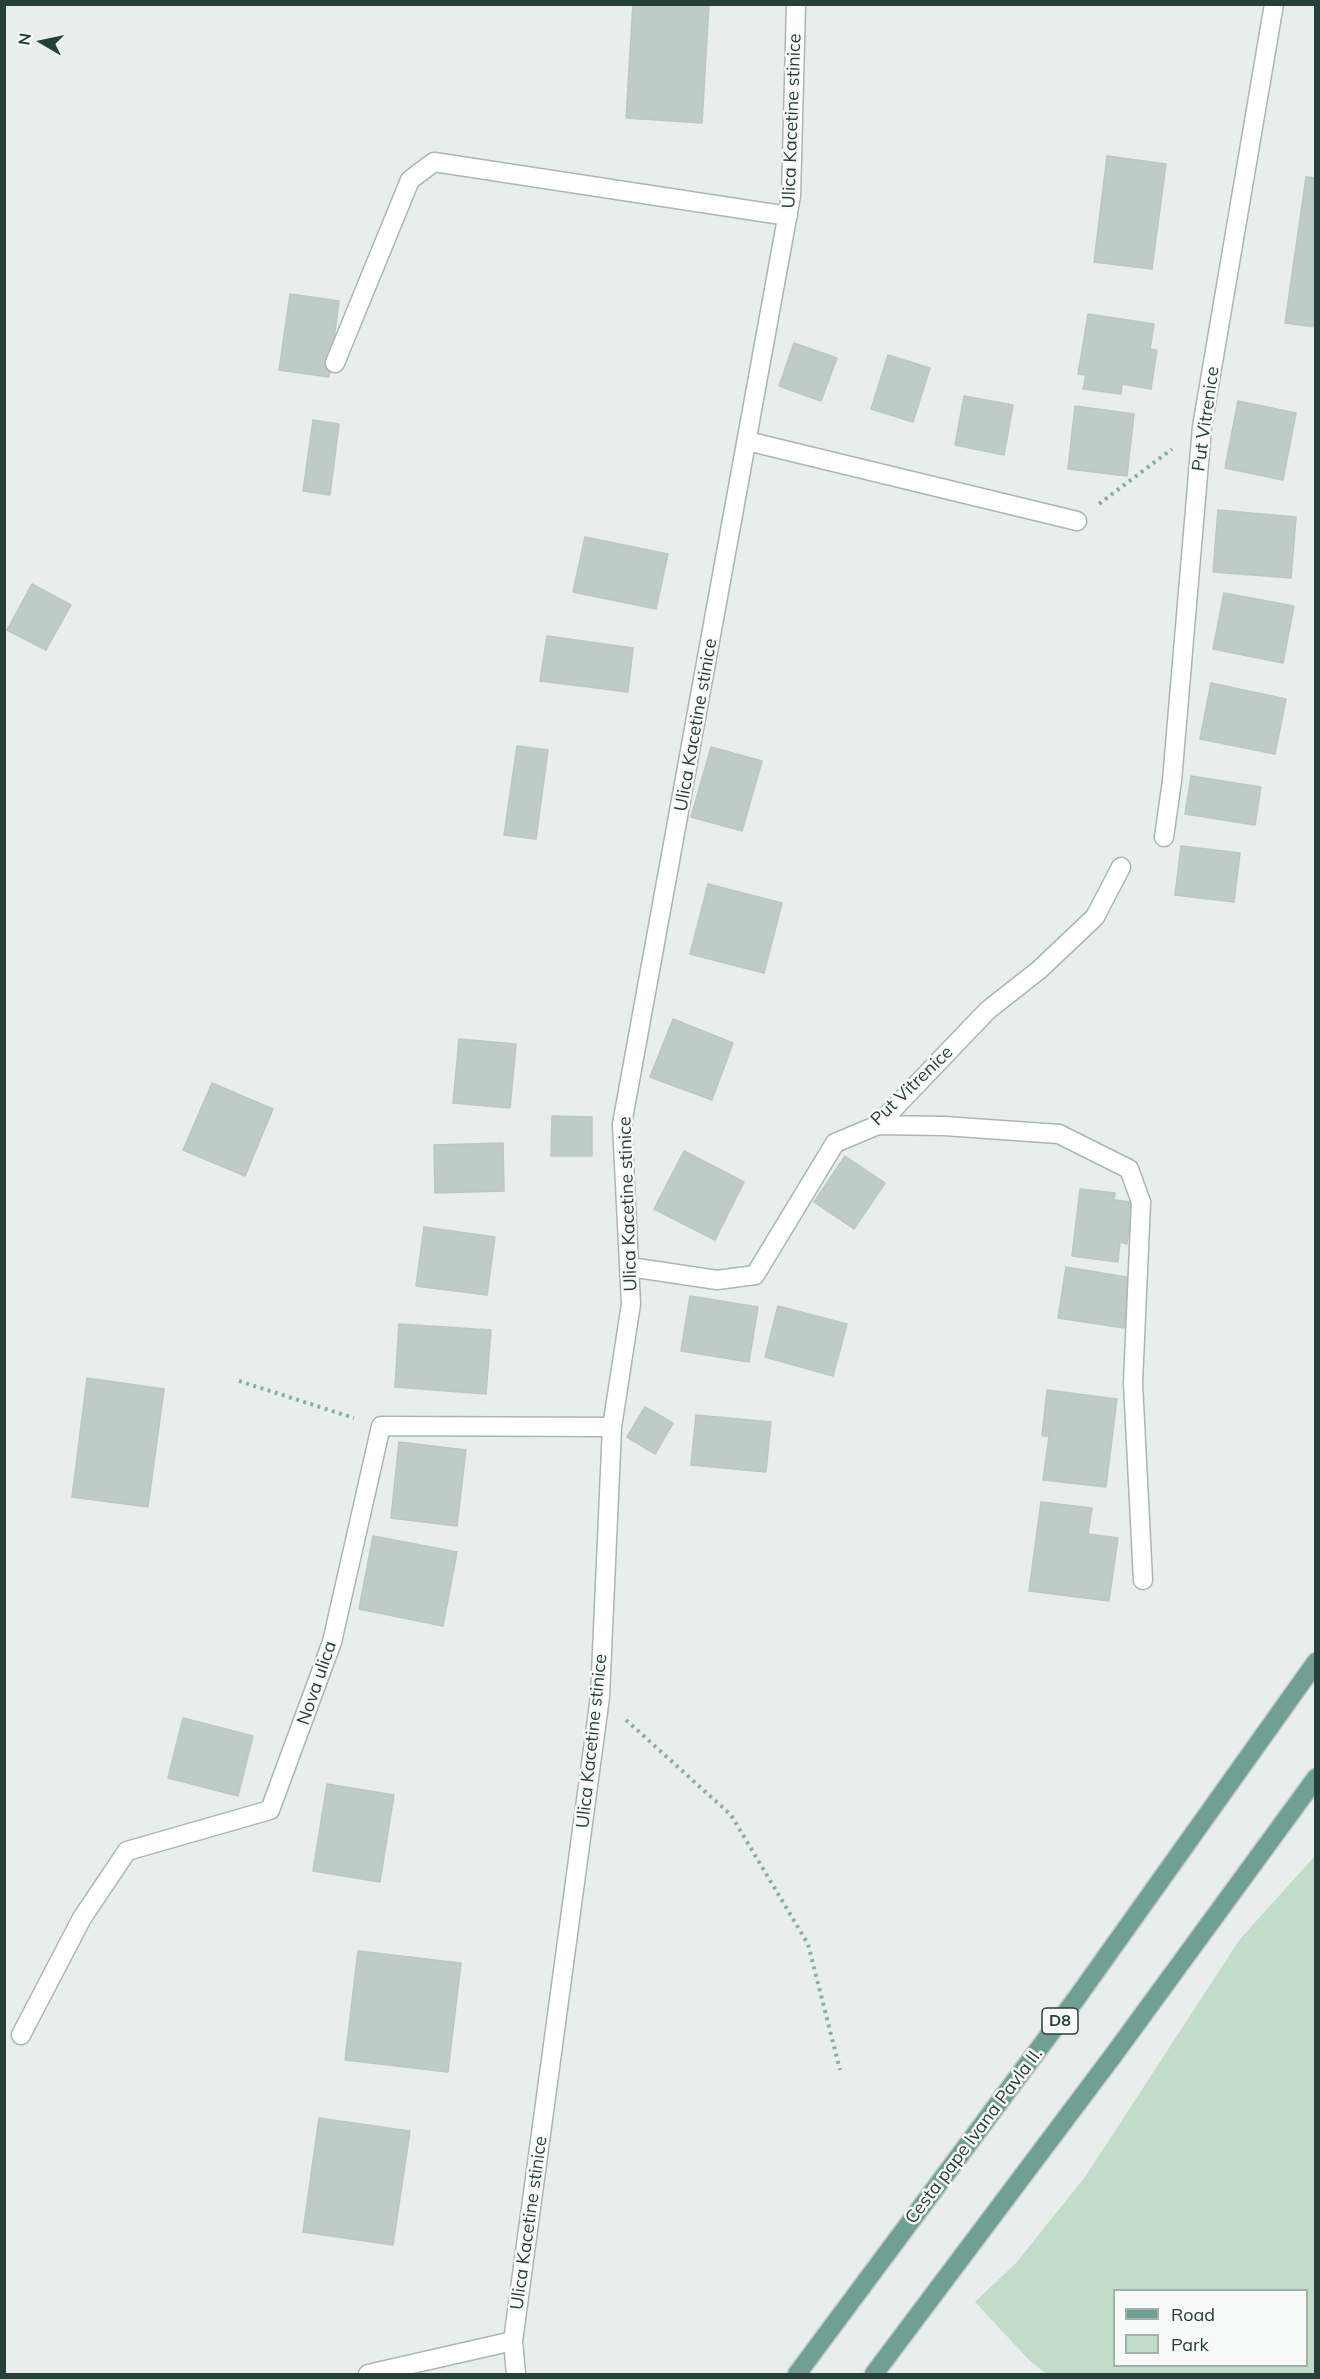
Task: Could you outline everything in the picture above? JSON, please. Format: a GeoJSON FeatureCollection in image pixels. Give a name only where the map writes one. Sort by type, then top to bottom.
{"type":"FeatureCollection","features":[{"type":"Feature","properties":{"kind":"main road","name":"Cesta pape Ivana Pavla II."},"geometry":{"type":"LineString","coordinates":[[797,2374],[1076,1999],[1316,1662]]}},
{"type":"Feature","properties":{"kind":"main road"},"geometry":{"type":"LineString","coordinates":[[874,2374],[1115,2053],[1316,1778]]}},
{"type":"Feature","properties":{"kind":"street","name":"Ulica Kacetine stinice"},"geometry":{"type":"LineString","coordinates":[[516,2374],[513,2341],[600,1697],[612,1427],[631,1304],[622,1125],[788,216],[791,196],[796,4]]}},
{"type":"Feature","properties":{"kind":"street","name":"Put Vitrenice"},"geometry":{"type":"LineString","coordinates":[[1164,837],[1172,781],[1202,427],[1274,4]]}},
{"type":"Feature","properties":{"kind":"street"},"geometry":{"type":"LineString","coordinates":[[335,363],[410,180],[434,162],[788,216]]}},
{"type":"Feature","properties":{"kind":"street"},"geometry":{"type":"LineString","coordinates":[[747,441],[1077,521]]}},
{"type":"Feature","properties":{"kind":"street","name":"Put Vitrenice"},"geometry":{"type":"LineString","coordinates":[[630,1267],[717,1280],[754,1275],[835,1143],[878,1125],[988,1010],[1039,970],[1095,917],[1121,867]]}},
{"type":"Feature","properties":{"kind":"street"},"geometry":{"type":"LineString","coordinates":[[878,1125],[944,1126],[1059,1134],[1128,1169],[1142,1202],[1133,1383],[1143,1580]]}},
{"type":"Feature","properties":{"kind":"street"},"geometry":{"type":"LineString","coordinates":[[381,1426],[612,1427]]}},
{"type":"Feature","properties":{"kind":"street","name":"Nova ulica"},"geometry":{"type":"LineString","coordinates":[[21,2035],[82,1918],[127,1851],[270,1810],[332,1642],[381,1426]]}},
{"type":"Feature","properties":{"kind":"street"},"geometry":{"type":"LineString","coordinates":[[368,2374],[513,2341]]}},
{"type":"Feature","properties":{"kind":"path"},"geometry":{"type":"LineString","coordinates":[[1077,521],[1202,427]]}},
{"type":"Feature","properties":{"kind":"path"},"geometry":{"type":"LineString","coordinates":[[239,1381],[381,1426]]}},
{"type":"Feature","properties":{"kind":"path"},"geometry":{"type":"LineString","coordinates":[[600,1697],[731,1815],[808,1944],[840,2070]]}},
{"type":"Feature","properties":{"kind":"green space"},"geometry":{"type":"Polygon","coordinates":[[[1315,1856],[1315,2374],[1047,2374],[1031,2362],[975,2302],[1016,2263],[1085,2177],[1240,1939],[1315,1856]]]}},
{"type":"Feature","properties":{"kind":"building"},"geometry":{"type":"Polygon","coordinates":[[[633,4],[709,4],[702,123],[626,118],[633,4]]]}},
{"type":"Feature","properties":{"kind":"building"},"geometry":{"type":"Polygon","coordinates":[[[1107,156],[1166,164],[1152,269],[1094,262],[1107,156]]]}},
{"type":"Feature","properties":{"kind":"building"},"geometry":{"type":"Polygon","coordinates":[[[1306,177],[1316,178],[1316,327],[1285,323],[1306,177]]]}},
{"type":"Feature","properties":{"kind":"building"},"geometry":{"type":"Polygon","coordinates":[[[290,294],[339,301],[329,377],[279,370],[290,294]]]}},
{"type":"Feature","properties":{"kind":"building"},"geometry":{"type":"Polygon","coordinates":[[[1088,314],[1154,324],[1150,349],[1157,350],[1151,389],[1122,384],[1121,394],[1083,389],[1086,375],[1078,374],[1088,314]]]}},
{"type":"Feature","properties":{"kind":"building"},"geometry":{"type":"Polygon","coordinates":[[[794,343],[837,358],[821,401],[779,386],[794,343]]]}},
{"type":"Feature","properties":{"kind":"building"},"geometry":{"type":"Polygon","coordinates":[[[888,355],[930,368],[913,422],[871,409],[888,355]]]}},
{"type":"Feature","properties":{"kind":"building"},"geometry":{"type":"Polygon","coordinates":[[[964,396],[1013,405],[1004,455],[955,445],[964,396]]]}},
{"type":"Feature","properties":{"kind":"building"},"geometry":{"type":"Polygon","coordinates":[[[1238,401],[1296,413],[1283,480],[1225,468],[1238,401]]]}},
{"type":"Feature","properties":{"kind":"building"},"geometry":{"type":"Polygon","coordinates":[[[1075,406],[1134,414],[1127,476],[1068,469],[1075,406]]]}},
{"type":"Feature","properties":{"kind":"building"},"geometry":{"type":"Polygon","coordinates":[[[313,420],[339,424],[330,495],[303,491],[313,420]]]}},
{"type":"Feature","properties":{"kind":"building"},"geometry":{"type":"Polygon","coordinates":[[[1218,510],[1296,517],[1291,578],[1213,572],[1218,510]]]}},
{"type":"Feature","properties":{"kind":"building"},"geometry":{"type":"Polygon","coordinates":[[[585,537],[668,554],[656,609],[573,592],[585,537]]]}},
{"type":"Feature","properties":{"kind":"building"},"geometry":{"type":"Polygon","coordinates":[[[32,584],[71,605],[46,650],[7,630],[32,584]]]}},
{"type":"Feature","properties":{"kind":"building"},"geometry":{"type":"Polygon","coordinates":[[[1224,593],[1294,606],[1283,663],[1213,649],[1224,593]]]}},
{"type":"Feature","properties":{"kind":"building"},"geometry":{"type":"Polygon","coordinates":[[[547,636],[633,648],[628,692],[540,681],[547,636]]]}},
{"type":"Feature","properties":{"kind":"building"},"geometry":{"type":"Polygon","coordinates":[[[1211,683],[1286,699],[1275,754],[1200,739],[1211,683]]]}},
{"type":"Feature","properties":{"kind":"building"},"geometry":{"type":"Polygon","coordinates":[[[517,746],[548,750],[536,839],[504,835],[517,746]]]}},
{"type":"Feature","properties":{"kind":"building"},"geometry":{"type":"Polygon","coordinates":[[[711,747],[762,761],[742,831],[691,817],[711,747]]]}},
{"type":"Feature","properties":{"kind":"building"},"geometry":{"type":"Polygon","coordinates":[[[1191,776],[1261,787],[1255,825],[1185,814],[1191,776]]]}},
{"type":"Feature","properties":{"kind":"building"},"geometry":{"type":"Polygon","coordinates":[[[1181,846],[1240,853],[1234,902],[1175,895],[1181,846]]]}},
{"type":"Feature","properties":{"kind":"building"},"geometry":{"type":"Polygon","coordinates":[[[708,884],[782,903],[764,973],[690,954],[708,884]]]}},
{"type":"Feature","properties":{"kind":"building"},"geometry":{"type":"Polygon","coordinates":[[[673,1019],[733,1043],[712,1100],[650,1077],[673,1019]]]}},
{"type":"Feature","properties":{"kind":"building"},"geometry":{"type":"Polygon","coordinates":[[[459,1039],[516,1044],[510,1108],[453,1103],[459,1039]]]}},
{"type":"Feature","properties":{"kind":"building"},"geometry":{"type":"Polygon","coordinates":[[[212,1083],[273,1109],[245,1176],[183,1150],[212,1083]]]}},
{"type":"Feature","properties":{"kind":"building"},"geometry":{"type":"Polygon","coordinates":[[[552,1116],[592,1117],[592,1156],[551,1156],[552,1116]]]}},
{"type":"Feature","properties":{"kind":"building"},"geometry":{"type":"Polygon","coordinates":[[[503,1143],[504,1191],[435,1193],[434,1145],[503,1143]]]}},
{"type":"Feature","properties":{"kind":"building"},"geometry":{"type":"Polygon","coordinates":[[[684,1151],[744,1182],[715,1240],[654,1209],[684,1151]]]}},
{"type":"Feature","properties":{"kind":"building"},"geometry":{"type":"Polygon","coordinates":[[[845,1156],[885,1183],[854,1229],[814,1202],[845,1156]]]}},
{"type":"Feature","properties":{"kind":"building"},"geometry":{"type":"Polygon","coordinates":[[[1080,1189],[1115,1193],[1114,1200],[1133,1202],[1127,1244],[1120,1242],[1118,1262],[1072,1256],[1080,1189]]]}},
{"type":"Feature","properties":{"kind":"building"},"geometry":{"type":"Polygon","coordinates":[[[424,1227],[495,1237],[487,1295],[416,1286],[424,1227]]]}},
{"type":"Feature","properties":{"kind":"building"},"geometry":{"type":"Polygon","coordinates":[[[1066,1267],[1132,1278],[1124,1328],[1058,1318],[1066,1267]]]}},
{"type":"Feature","properties":{"kind":"building"},"geometry":{"type":"Polygon","coordinates":[[[690,1296],[758,1307],[749,1362],[681,1351],[690,1296]]]}},
{"type":"Feature","properties":{"kind":"building"},"geometry":{"type":"Polygon","coordinates":[[[778,1306],[847,1324],[833,1376],[765,1357],[778,1306]]]}},
{"type":"Feature","properties":{"kind":"building"},"geometry":{"type":"Polygon","coordinates":[[[399,1324],[491,1330],[486,1394],[395,1387],[399,1324]]]}},
{"type":"Feature","properties":{"kind":"building"},"geometry":{"type":"Polygon","coordinates":[[[87,1378],[164,1389],[148,1507],[72,1497],[87,1378]]]}},
{"type":"Feature","properties":{"kind":"building"},"geometry":{"type":"Polygon","coordinates":[[[1047,1390],[1117,1399],[1106,1487],[1043,1480],[1049,1436],[1042,1436],[1047,1390]]]}},
{"type":"Feature","properties":{"kind":"building"},"geometry":{"type":"Polygon","coordinates":[[[645,1407],[673,1423],[655,1454],[627,1437],[645,1407]]]}},
{"type":"Feature","properties":{"kind":"building"},"geometry":{"type":"Polygon","coordinates":[[[696,1415],[771,1422],[766,1472],[691,1465],[696,1415]]]}},
{"type":"Feature","properties":{"kind":"building"},"geometry":{"type":"Polygon","coordinates":[[[399,1442],[466,1450],[457,1526],[391,1518],[399,1442]]]}},
{"type":"Feature","properties":{"kind":"building"},"geometry":{"type":"Polygon","coordinates":[[[1041,1502],[1092,1508],[1088,1534],[1118,1538],[1109,1601],[1029,1591],[1041,1502]]]}},
{"type":"Feature","properties":{"kind":"building"},"geometry":{"type":"Polygon","coordinates":[[[373,1536],[457,1552],[443,1626],[359,1609],[373,1536]]]}},
{"type":"Feature","properties":{"kind":"building"},"geometry":{"type":"Polygon","coordinates":[[[183,1718],[253,1736],[238,1796],[168,1778],[183,1718]]]}},
{"type":"Feature","properties":{"kind":"building"},"geometry":{"type":"Polygon","coordinates":[[[327,1784],[394,1795],[380,1882],[313,1871],[327,1784]]]}},
{"type":"Feature","properties":{"kind":"building"},"geometry":{"type":"Polygon","coordinates":[[[358,1951],[461,1963],[448,2072],[345,2060],[358,1951]]]}},
{"type":"Feature","properties":{"kind":"building"},"geometry":{"type":"Polygon","coordinates":[[[319,2118],[410,2131],[393,2245],[303,2232],[319,2118]]]}}]}
